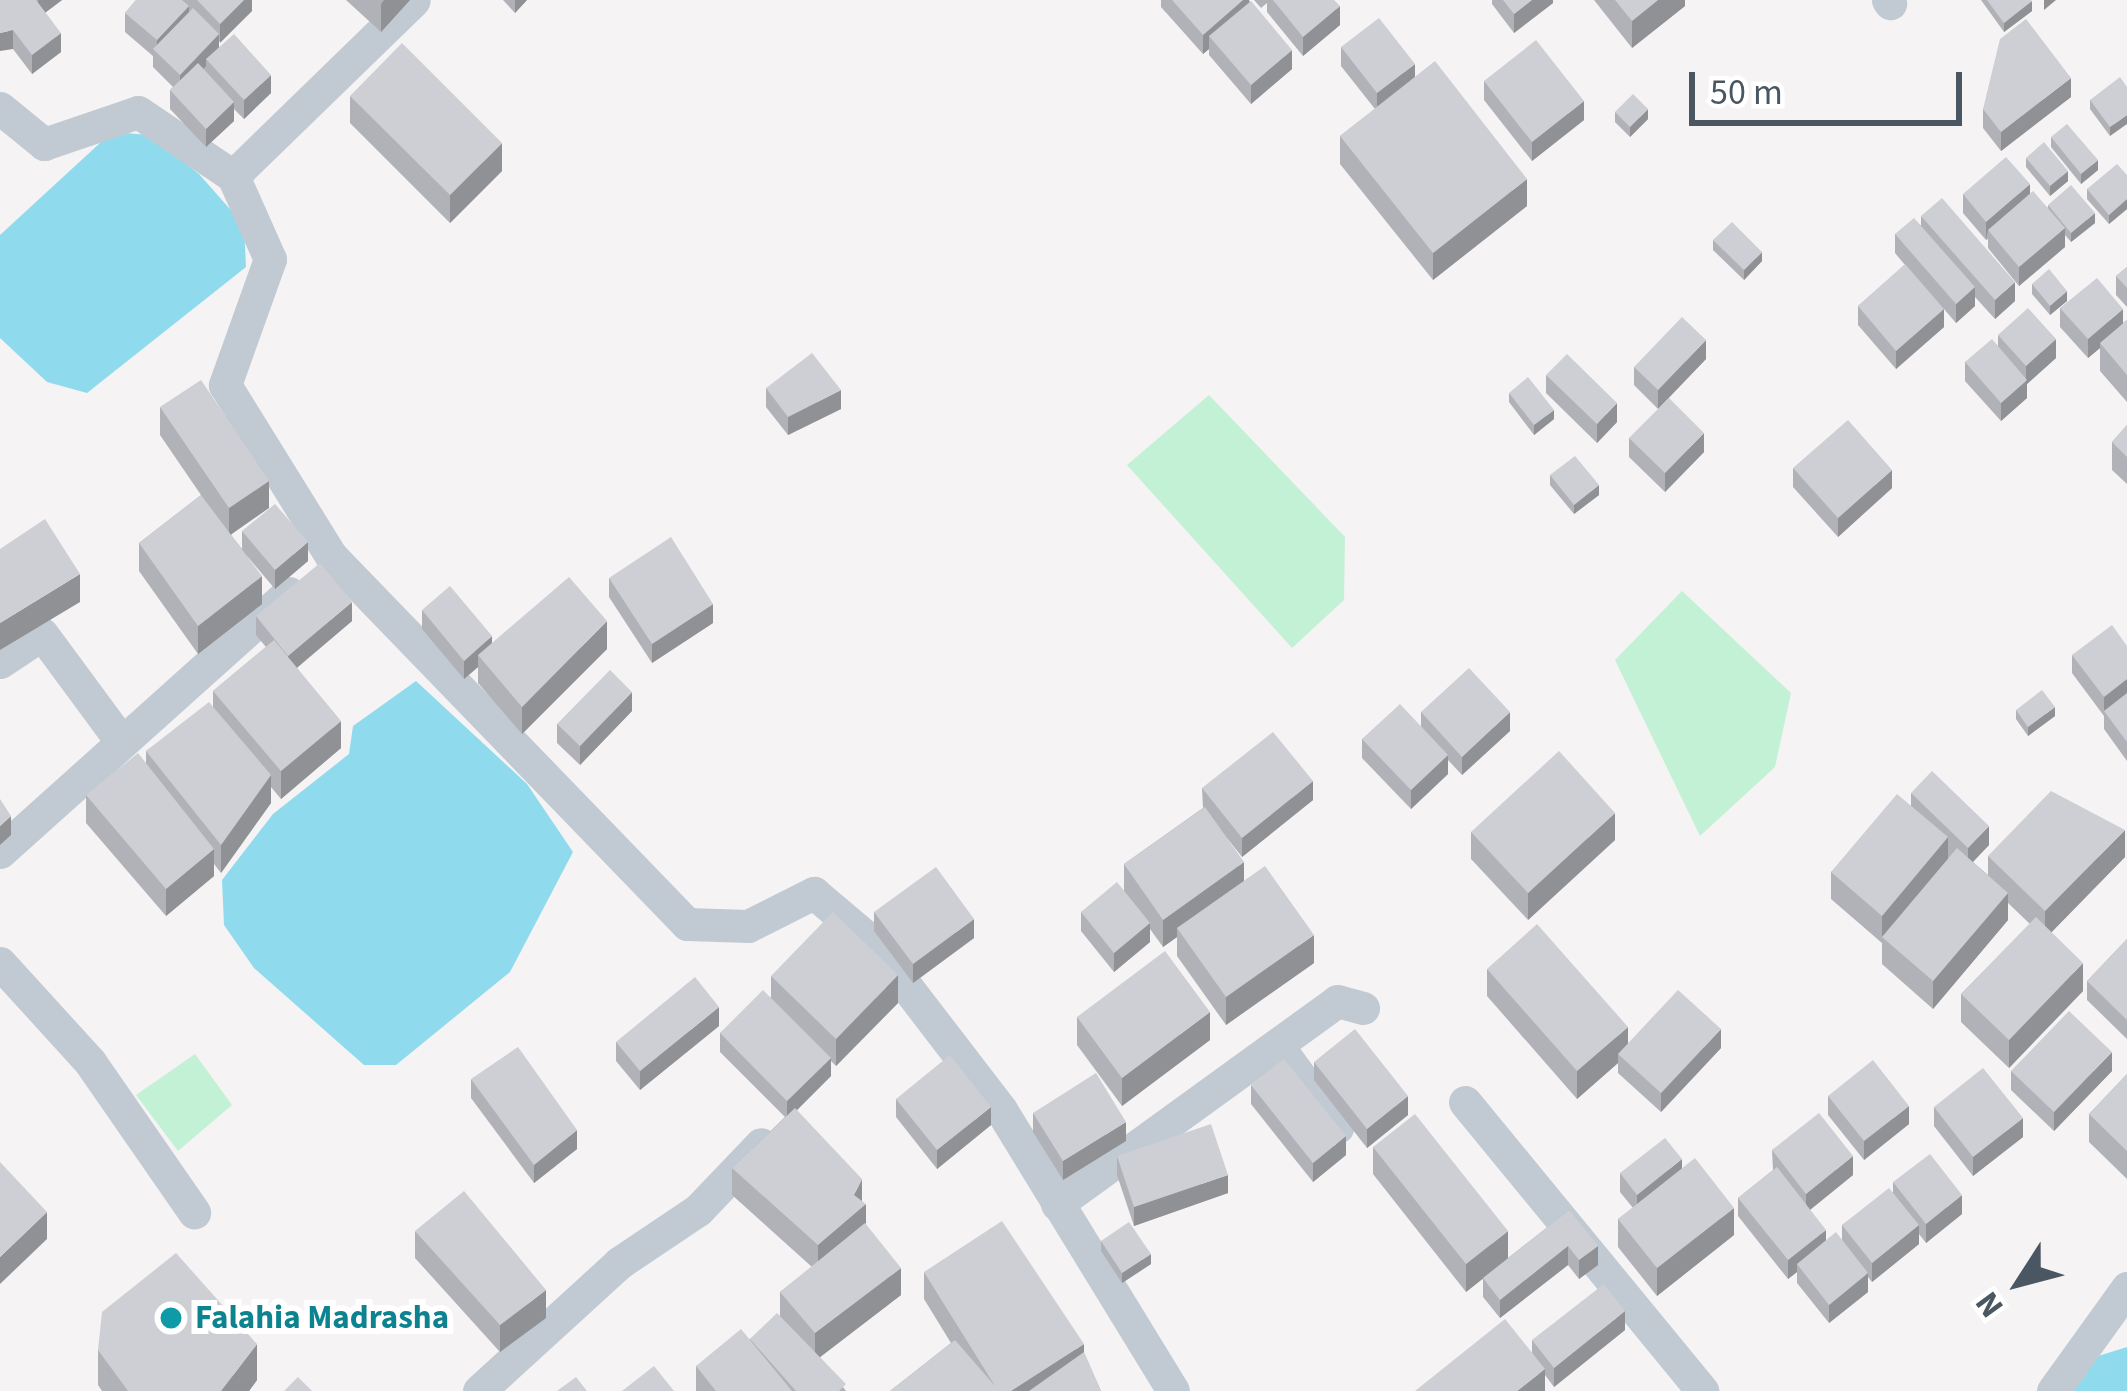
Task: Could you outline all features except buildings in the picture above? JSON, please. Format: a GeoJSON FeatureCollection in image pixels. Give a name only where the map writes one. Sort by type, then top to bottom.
{"type":"FeatureCollection","features":[{"type":"Feature","properties":{"kind":"street"},"geometry":{"type":"LineString","coordinates":[[233,176],[414,0]]}},
{"type":"Feature","properties":{"kind":"street"},"geometry":{"type":"LineString","coordinates":[[0,108],[44,144],[138,112],[233,176],[270,259],[225,385],[331,556],[687,924],[748,926],[821,894],[946,1037],[1058,1204],[1173,1391]]}},
{"type":"Feature","properties":{"kind":"street"},"geometry":{"type":"LineString","coordinates":[[0,852],[331,556]]}},
{"type":"Feature","properties":{"kind":"street"},"geometry":{"type":"LineString","coordinates":[[0,662],[42,634],[121,741]]}},
{"type":"Feature","properties":{"kind":"street"},"geometry":{"type":"LineString","coordinates":[[0,963],[90,1063],[194,1212]]}},
{"type":"Feature","properties":{"kind":"street"},"geometry":{"type":"LineString","coordinates":[[1058,1204],[1337,1001],[1363,1008]]}},
{"type":"Feature","properties":{"kind":"street"},"geometry":{"type":"LineString","coordinates":[[1277,1046],[1337,1127]]}},
{"type":"Feature","properties":{"kind":"street"},"geometry":{"type":"LineString","coordinates":[[1465,1102],[1702,1391]]}},
{"type":"Feature","properties":{"kind":"street"},"geometry":{"type":"LineString","coordinates":[[478,1391],[619,1263],[698,1210],[774,1130]]}},
{"type":"Feature","properties":{"kind":"street"},"geometry":{"type":"LineString","coordinates":[[2053,1391],[2127,1288]]}},
{"type":"Feature","properties":{"kind":"green space"},"geometry":{"type":"Polygon","coordinates":[[[1209,395],[1345,537],[1344,600],[1292,648],[1127,465],[1209,395]]]}},
{"type":"Feature","properties":{"kind":"green space"},"geometry":{"type":"Polygon","coordinates":[[[1682,591],[1791,693],[1775,767],[1700,836],[1615,660],[1682,591]]]}},
{"type":"Feature","properties":{"kind":"green space"},"geometry":{"type":"Polygon","coordinates":[[[195,1054],[232,1105],[178,1151],[136,1095],[195,1054]]]}},
{"type":"Feature","properties":{"kind":"water"},"geometry":{"type":"Polygon","coordinates":[[[112,132],[149,135],[199,174],[244,225],[246,267],[87,393],[47,382],[0,338],[0,235],[112,132]]]}},
{"type":"Feature","properties":{"kind":"water"},"geometry":{"type":"Polygon","coordinates":[[[416,681],[527,784],[573,852],[510,972],[396,1065],[364,1065],[254,968],[224,925],[222,880],[273,814],[349,754],[353,726],[416,681]]]}},
{"type":"Feature","properties":{"kind":"water"},"geometry":{"type":"Polygon","coordinates":[[[2127,1347],[2127,1391],[2065,1391],[2095,1357],[2127,1347]]]}},
{"type":"Feature","properties":{"kind":"place","name":"Falahia Madrasha"},"geometry":{"type":"Point","coordinates":[171,1318]}}]}
